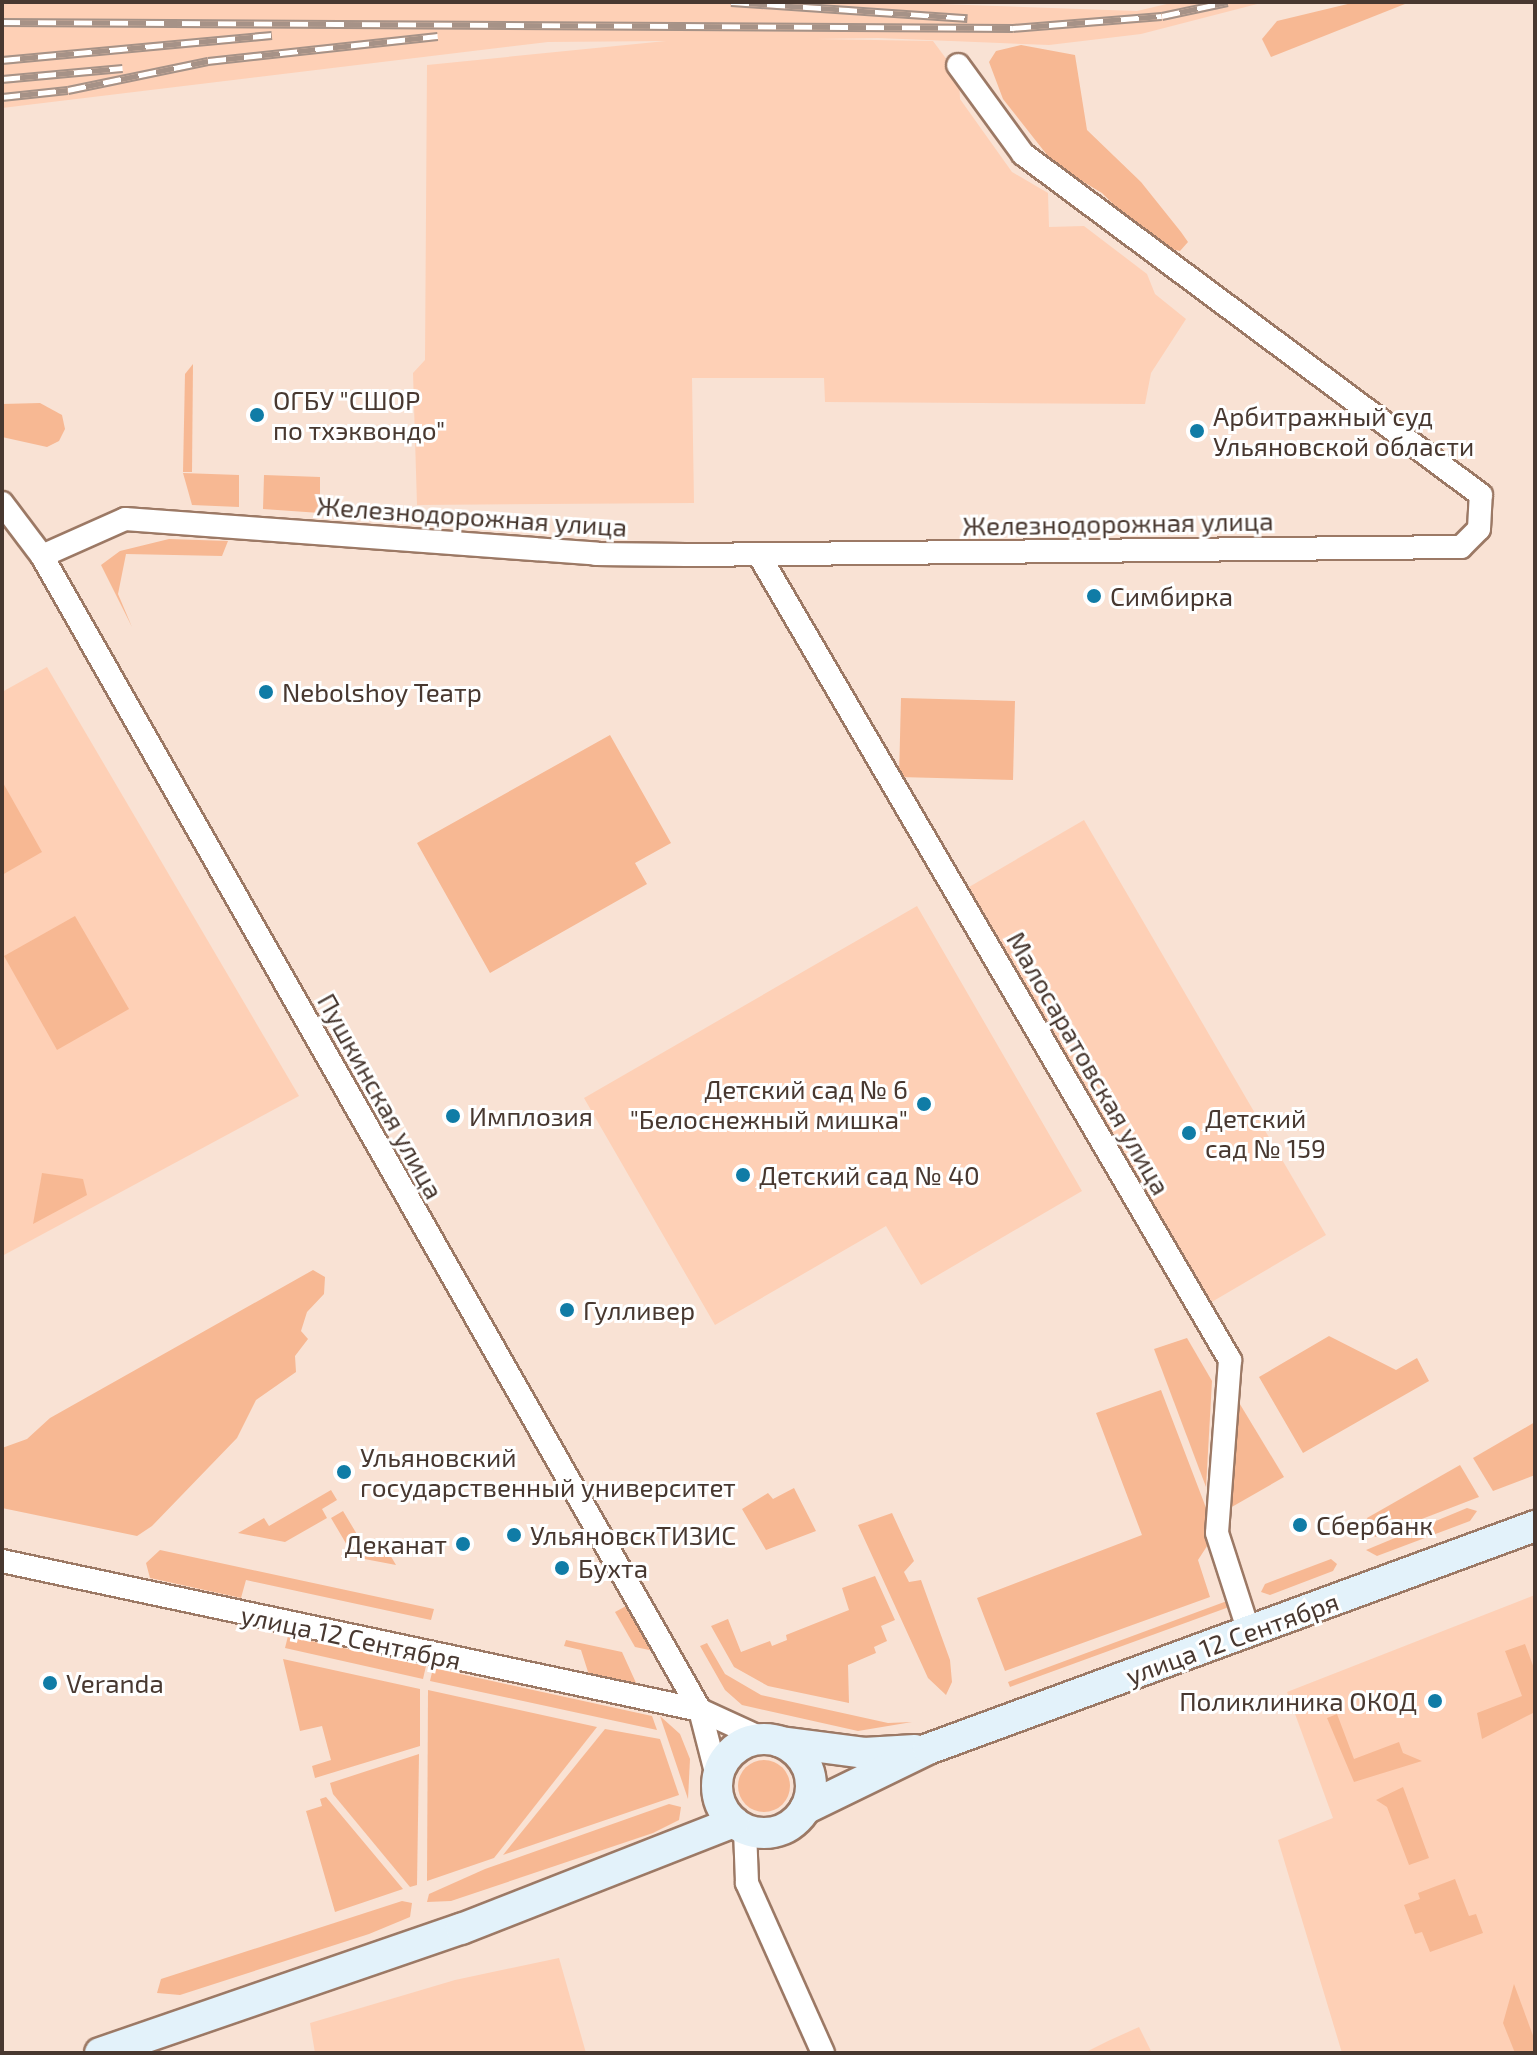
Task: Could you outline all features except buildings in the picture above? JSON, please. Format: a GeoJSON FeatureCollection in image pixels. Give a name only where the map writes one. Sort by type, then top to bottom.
{"type":"FeatureCollection","features":[{"type":"Feature","properties":{"kind":"main road","name":"улица 12 Сентября"},"geometry":{"type":"LineString","coordinates":[[805,1809],[928,1749],[1535,1526]]}},
{"type":"Feature","properties":{"kind":"main road","name":"улица 12 Сентября"},"geometry":{"type":"LineString","coordinates":[[772,1741],[864,1753],[928,1749]]}},
{"type":"Feature","properties":{"kind":"main road"},"geometry":{"type":"LineString","coordinates":[[100,2053],[461,1929],[739,1826],[772,1833],[796,1820],[805,1809],[811,1790],[808,1770],[798,1753],[772,1741],[734,1749],[717,1776],[717,1793],[739,1826]]}},
{"type":"Feature","properties":{"kind":"street","name":"Железнодорожная улица"},"geometry":{"type":"LineString","coordinates":[[42,556],[125,519],[596,554],[1461,547],[1479,529],[1481,495],[1023,154],[958,65]]}},
{"type":"Feature","properties":{"kind":"street","name":"Пушкинская улица"},"geometry":{"type":"LineString","coordinates":[[6,506],[42,556],[700,1710],[717,1776]]}},
{"type":"Feature","properties":{"kind":"street","name":"Малосаратовская улица"},"geometry":{"type":"LineString","coordinates":[[759,555],[1230,1360],[1217,1533],[1249,1632]]}},
{"type":"Feature","properties":{"kind":"street","name":"улица 12 Сентября"},"geometry":{"type":"LineString","coordinates":[[2,1561],[700,1710]]}},
{"type":"Feature","properties":{"kind":"street"},"geometry":{"type":"LineString","coordinates":[[700,1710],[772,1741]]}},
{"type":"Feature","properties":{"kind":"street"},"geometry":{"type":"LineString","coordinates":[[739,1826],[747,1883],[823,2053]]}},
{"type":"Feature","properties":{"kind":"shaded area"},"geometry":{"type":"Polygon","coordinates":[[[2,2],[883,2],[1137,11],[1175,2],[1265,2],[1141,34],[1049,45],[878,38],[816,39],[933,41],[959,76],[960,99],[1012,172],[1048,193],[1049,227],[1084,226],[1147,274],[1155,294],[1186,319],[1151,373],[1145,404],[825,402],[824,378],[692,378],[694,503],[417,505],[413,373],[425,360],[427,65],[666,41],[548,42],[2,108],[2,2]]]}},
{"type":"Feature","properties":{"kind":"shaded area"},"geometry":{"type":"Polygon","coordinates":[[[1356,2],[1410,2],[1271,57],[1262,39],[1277,21],[1356,2]]]}},
{"type":"Feature","properties":{"kind":"shaded area"},"geometry":{"type":"Polygon","coordinates":[[[1021,45],[1075,55],[1087,130],[1141,182],[1181,232],[1188,242],[1180,251],[1154,245],[1102,193],[1055,165],[1003,99],[989,62],[996,51],[1021,45]]]}},
{"type":"Feature","properties":{"kind":"shaded area"},"geometry":{"type":"Polygon","coordinates":[[[193,364],[192,472],[183,472],[185,374],[193,364]]]}},
{"type":"Feature","properties":{"kind":"shaded area"},"geometry":{"type":"Polygon","coordinates":[[[40,403],[62,415],[65,429],[59,441],[47,447],[2,437],[2,404],[40,403]]]}},
{"type":"Feature","properties":{"kind":"shaded area"},"geometry":{"type":"Polygon","coordinates":[[[183,473],[239,475],[239,507],[192,505],[183,473]]]}},
{"type":"Feature","properties":{"kind":"shaded area"},"geometry":{"type":"Polygon","coordinates":[[[264,475],[320,477],[320,513],[263,509],[264,475]]]}},
{"type":"Feature","properties":{"kind":"shaded area"},"geometry":{"type":"Polygon","coordinates":[[[169,539],[228,541],[222,556],[126,554],[118,594],[132,627],[101,565],[120,551],[169,539]]]}},
{"type":"Feature","properties":{"kind":"shaded area"},"geometry":{"type":"Polygon","coordinates":[[[47,667],[299,1096],[2,1256],[2,692],[47,667]]]}},
{"type":"Feature","properties":{"kind":"shaded area"},"geometry":{"type":"Polygon","coordinates":[[[901,698],[1015,701],[1013,780],[899,777],[901,698]]]}},
{"type":"Feature","properties":{"kind":"shaded area"},"geometry":{"type":"Polygon","coordinates":[[[610,735],[671,843],[635,863],[647,884],[490,973],[417,843],[610,735]]]}},
{"type":"Feature","properties":{"kind":"shaded area"},"geometry":{"type":"Polygon","coordinates":[[[2,781],[42,852],[2,875],[2,781]]]}},
{"type":"Feature","properties":{"kind":"shaded area","name":"Детский сад № 159"},"geometry":{"type":"Polygon","coordinates":[[[1084,820],[1326,1235],[1210,1303],[969,887],[1084,820]]]}},
{"type":"Feature","properties":{"kind":"shaded area","name":"Детский сад № 6 \"Белоснежный мишка\""},"geometry":{"type":"Polygon","coordinates":[[[917,906],[1082,1191],[921,1285],[886,1226],[715,1325],[584,1098],[917,906]]]}},
{"type":"Feature","properties":{"kind":"shaded area"},"geometry":{"type":"Polygon","coordinates":[[[75,916],[129,1009],[57,1050],[4,956],[75,916]]]}},
{"type":"Feature","properties":{"kind":"shaded area"},"geometry":{"type":"Polygon","coordinates":[[[42,1173],[83,1179],[87,1195],[33,1224],[42,1173]]]}},
{"type":"Feature","properties":{"kind":"shaded area"},"geometry":{"type":"Polygon","coordinates":[[[313,1270],[325,1277],[324,1294],[307,1312],[301,1331],[308,1339],[295,1356],[296,1372],[256,1400],[237,1438],[152,1526],[137,1536],[2,1508],[2,1448],[27,1439],[50,1418],[313,1270]]]}},
{"type":"Feature","properties":{"kind":"shaded area"},"geometry":{"type":"Polygon","coordinates":[[[1329,1336],[1396,1370],[1417,1358],[1429,1381],[1303,1453],[1259,1377],[1329,1336]]]}},
{"type":"Feature","properties":{"kind":"shaded area"},"geometry":{"type":"Polygon","coordinates":[[[1187,1338],[1212,1381],[1206,1487],[1154,1349],[1187,1338]]]}},
{"type":"Feature","properties":{"kind":"shaded area"},"geometry":{"type":"Polygon","coordinates":[[[1161,1390],[1208,1513],[1211,1540],[1198,1560],[1210,1597],[1005,1671],[977,1598],[1142,1535],[1096,1413],[1161,1390]]]}},
{"type":"Feature","properties":{"kind":"shaded area"},"geometry":{"type":"Polygon","coordinates":[[[1235,1396],[1284,1477],[1223,1512],[1235,1396]]]}},
{"type":"Feature","properties":{"kind":"shaded area"},"geometry":{"type":"Polygon","coordinates":[[[1535,1422],[1535,1475],[1493,1491],[1473,1458],[1535,1422]]]}},
{"type":"Feature","properties":{"kind":"shaded area"},"geometry":{"type":"Polygon","coordinates":[[[1460,1465],[1479,1497],[1375,1537],[1367,1518],[1460,1465]]]}},
{"type":"Feature","properties":{"kind":"shaded area"},"geometry":{"type":"Polygon","coordinates":[[[794,1488],[816,1531],[766,1550],[742,1509],[768,1493],[773,1499],[794,1488]]]}},
{"type":"Feature","properties":{"kind":"shaded area"},"geometry":{"type":"Polygon","coordinates":[[[331,1490],[337,1500],[322,1509],[327,1518],[285,1542],[238,1533],[264,1518],[269,1526],[331,1490]]]}},
{"type":"Feature","properties":{"kind":"shaded area"},"geometry":{"type":"Polygon","coordinates":[[[1467,1508],[1477,1511],[1470,1521],[1377,1556],[1366,1550],[1467,1508]]]}},
{"type":"Feature","properties":{"kind":"shaded area"},"geometry":{"type":"Polygon","coordinates":[[[343,1511],[364,1546],[380,1538],[396,1565],[354,1557],[331,1518],[343,1511]]]}},
{"type":"Feature","properties":{"kind":"shaded area"},"geometry":{"type":"Polygon","coordinates":[[[892,1513],[914,1561],[904,1572],[909,1582],[921,1580],[950,1660],[952,1682],[946,1695],[928,1678],[858,1525],[892,1513]]]}},
{"type":"Feature","properties":{"kind":"shaded area"},"geometry":{"type":"Polygon","coordinates":[[[160,1550],[434,1609],[431,1620],[246,1580],[241,1598],[150,1578],[146,1563],[160,1550]]]}},
{"type":"Feature","properties":{"kind":"shaded area"},"geometry":{"type":"Polygon","coordinates":[[[1331,1559],[1337,1564],[1333,1571],[1270,1595],[1261,1592],[1265,1584],[1331,1559]]]}},
{"type":"Feature","properties":{"kind":"shaded area"},"geometry":{"type":"Polygon","coordinates":[[[875,1576],[895,1620],[881,1626],[887,1641],[874,1647],[876,1653],[848,1665],[849,1703],[768,1686],[734,1667],[711,1626],[728,1619],[741,1652],[770,1641],[772,1646],[787,1640],[786,1635],[849,1610],[842,1588],[875,1576]]]}},
{"type":"Feature","properties":{"kind":"shaded area"},"geometry":{"type":"Polygon","coordinates":[[[1535,1595],[1535,2053],[1342,2053],[1278,1840],[1333,1818],[1287,1692],[1535,1595]]]}},
{"type":"Feature","properties":{"kind":"shaded area"},"geometry":{"type":"Polygon","coordinates":[[[1227,1601],[1229,1607],[1010,1687],[1008,1682],[1227,1601]]]}},
{"type":"Feature","properties":{"kind":"shaded area"},"geometry":{"type":"Polygon","coordinates":[[[628,1605],[654,1651],[635,1647],[615,1612],[628,1605]]]}},
{"type":"Feature","properties":{"kind":"shaded area"},"geometry":{"type":"Polygon","coordinates":[[[288,1636],[426,1666],[423,1679],[285,1648],[288,1636]]]}},
{"type":"Feature","properties":{"kind":"shaded area"},"geometry":{"type":"Polygon","coordinates":[[[566,1640],[622,1652],[637,1685],[589,1675],[581,1650],[564,1646],[566,1640]]]}},
{"type":"Feature","properties":{"kind":"shaded area"},"geometry":{"type":"Polygon","coordinates":[[[707,1643],[725,1674],[761,1695],[888,1723],[912,1722],[858,1731],[742,1705],[725,1690],[700,1646],[707,1643]]]}},
{"type":"Feature","properties":{"kind":"shaded area"},"geometry":{"type":"Polygon","coordinates":[[[1525,1644],[1535,1671],[1535,1712],[1482,1739],[1477,1713],[1522,1696],[1505,1651],[1525,1644]]]}},
{"type":"Feature","properties":{"kind":"shaded area"},"geometry":{"type":"Polygon","coordinates":[[[283,1659],[420,1689],[420,1746],[315,1778],[312,1766],[331,1760],[322,1726],[300,1731],[283,1659]]]}},
{"type":"Feature","properties":{"kind":"shaded area"},"geometry":{"type":"Polygon","coordinates":[[[433,1668],[652,1716],[657,1730],[430,1681],[433,1668]]]}},
{"type":"Feature","properties":{"kind":"shaded area"},"geometry":{"type":"Polygon","coordinates":[[[428,1690],[597,1727],[494,1858],[427,1881],[428,1690]]]}},
{"type":"Feature","properties":{"kind":"shaded area"},"geometry":{"type":"Polygon","coordinates":[[[1337,1714],[1354,1759],[1399,1742],[1403,1753],[1422,1761],[1354,1782],[1327,1718],[1337,1714]]]}},
{"type":"Feature","properties":{"kind":"shaded area"},"geometry":{"type":"Polygon","coordinates":[[[660,1716],[680,1734],[690,1759],[688,1799],[660,1716]]]}},
{"type":"Feature","properties":{"kind":"shaded area"},"geometry":{"type":"Polygon","coordinates":[[[605,1729],[660,1739],[679,1795],[503,1855],[605,1729]]]}},
{"type":"Feature","properties":{"kind":"shaded area"},"geometry":{"type":"Polygon","coordinates":[[[419,1754],[417,1885],[410,1887],[333,1794],[330,1783],[419,1754]]]}},
{"type":"Feature","properties":{"kind":"shaded area"},"geometry":{"type":"Polygon","coordinates":[[[764,1760],[783,1767],[790,1786],[783,1805],[764,1812],[745,1805],[738,1786],[745,1767],[764,1760]]]}},
{"type":"Feature","properties":{"kind":"shaded area"},"geometry":{"type":"Polygon","coordinates":[[[1403,1787],[1429,1858],[1409,1865],[1387,1807],[1376,1800],[1403,1787]]]}},
{"type":"Feature","properties":{"kind":"shaded area"},"geometry":{"type":"Polygon","coordinates":[[[326,1797],[403,1889],[335,1912],[306,1811],[322,1806],[320,1799],[326,1797]]]}},
{"type":"Feature","properties":{"kind":"shaded area"},"geometry":{"type":"Polygon","coordinates":[[[669,1804],[681,1807],[679,1820],[653,1833],[451,1901],[427,1902],[429,1894],[485,1869],[669,1804]]]}},
{"type":"Feature","properties":{"kind":"shaded area"},"geometry":{"type":"Polygon","coordinates":[[[1455,1879],[1469,1916],[1476,1914],[1483,1933],[1430,1952],[1422,1932],[1415,1934],[1404,1905],[1420,1899],[1418,1893],[1455,1879]]]}},
{"type":"Feature","properties":{"kind":"shaded area"},"geometry":{"type":"Polygon","coordinates":[[[402,1901],[412,1903],[410,1917],[369,1934],[180,1995],[157,1993],[161,1979],[402,1901]]]}},
{"type":"Feature","properties":{"kind":"shaded area"},"geometry":{"type":"Polygon","coordinates":[[[559,1958],[586,2053],[315,2053],[310,2023],[455,1980],[559,1958]]]}},
{"type":"Feature","properties":{"kind":"shaded area"},"geometry":{"type":"Polygon","coordinates":[[[1514,1984],[1535,2041],[1535,2053],[1515,2053],[1503,2023],[1514,1984]]]}},
{"type":"Feature","properties":{"kind":"shaded area"},"geometry":{"type":"Polygon","coordinates":[[[1139,2027],[1152,2053],[1084,2053],[1108,2041],[1139,2027]]]}},
{"type":"Feature","properties":{"kind":"railway"},"geometry":{"type":"LineString","coordinates":[[731,2],[967,18]]}},
{"type":"Feature","properties":{"kind":"railway"},"geometry":{"type":"LineString","coordinates":[[2,22],[1013,28],[1162,16],[1228,2]]}},
{"type":"Feature","properties":{"kind":"railway"},"geometry":{"type":"LineString","coordinates":[[2,60],[272,35]]}},
{"type":"Feature","properties":{"kind":"railway"},"geometry":{"type":"LineString","coordinates":[[2,97],[68,90],[208,61],[438,36]]}},
{"type":"Feature","properties":{"kind":"railway"},"geometry":{"type":"LineString","coordinates":[[2,79],[123,68]]}},
{"type":"Feature","properties":{"kind":"place","name":"ОГБУ \"СШОР по тхэквондо\""},"geometry":{"type":"Point","coordinates":[257,415]}},
{"type":"Feature","properties":{"kind":"place","name":"Арбитражный суд Ульяновской области"},"geometry":{"type":"Point","coordinates":[1197,431]}},
{"type":"Feature","properties":{"kind":"place","name":"Симбирка"},"geometry":{"type":"Point","coordinates":[1094,596]}},
{"type":"Feature","properties":{"kind":"place","name":"Nebolshoy Театр"},"geometry":{"type":"Point","coordinates":[266,692]}},
{"type":"Feature","properties":{"kind":"place","name":"Детский сад № 6 \"Белоснежный мишка\""},"geometry":{"type":"Point","coordinates":[924,1104]}},
{"type":"Feature","properties":{"kind":"place","name":"Имплозия"},"geometry":{"type":"Point","coordinates":[453,1116]}},
{"type":"Feature","properties":{"kind":"place","name":"Детский сад № 159"},"geometry":{"type":"Point","coordinates":[1189,1133]}},
{"type":"Feature","properties":{"kind":"place","name":"Детский сад № 40"},"geometry":{"type":"Point","coordinates":[743,1175]}},
{"type":"Feature","properties":{"kind":"place","name":"Гулливер"},"geometry":{"type":"Point","coordinates":[567,1310]}},
{"type":"Feature","properties":{"kind":"place","name":"Ульяновский государственный университет"},"geometry":{"type":"Point","coordinates":[344,1472]}},
{"type":"Feature","properties":{"kind":"place","name":"Сбербанк"},"geometry":{"type":"Point","coordinates":[1300,1525]}},
{"type":"Feature","properties":{"kind":"place","name":"УльяновскТИЗИС"},"geometry":{"type":"Point","coordinates":[514,1535]}},
{"type":"Feature","properties":{"kind":"place","name":"Деканат"},"geometry":{"type":"Point","coordinates":[463,1544]}},
{"type":"Feature","properties":{"kind":"place","name":"Бухта"},"geometry":{"type":"Point","coordinates":[562,1568]}},
{"type":"Feature","properties":{"kind":"place","name":"Veranda"},"geometry":{"type":"Point","coordinates":[50,1683]}},
{"type":"Feature","properties":{"kind":"place","name":"Поликлиника ОКОД"},"geometry":{"type":"Point","coordinates":[1435,1701]}}]}
